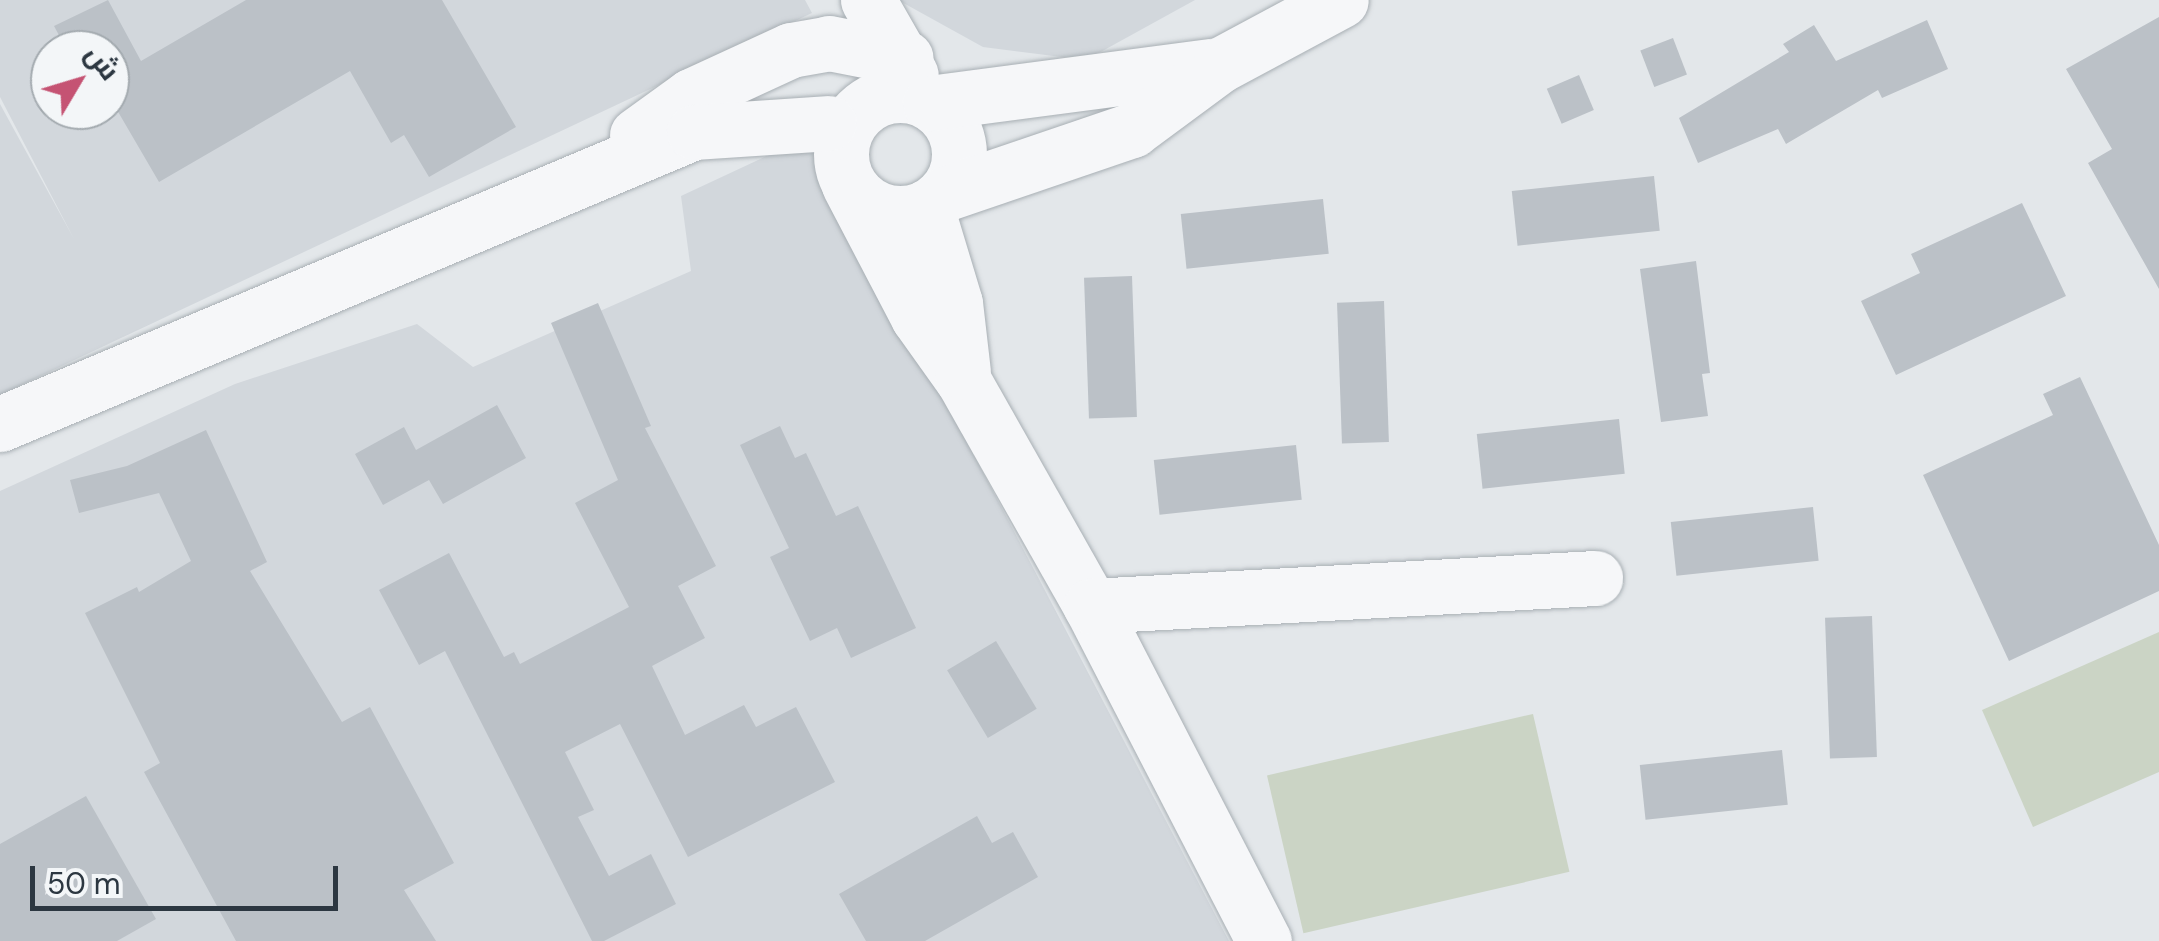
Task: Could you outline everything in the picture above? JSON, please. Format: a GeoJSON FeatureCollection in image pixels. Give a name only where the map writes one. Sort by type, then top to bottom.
{"type":"FeatureCollection","features":[{"type":"Feature","properties":{"kind":"street"},"geometry":{"type":"LineString","coordinates":[[868,0],[918,86],[953,128],[958,144],[954,179],[935,200]]}},
{"type":"Feature","properties":{"kind":"street"},"geometry":{"type":"LineString","coordinates":[[0,424],[581,174],[694,132],[840,158],[875,208],[892,213],[1132,130],[1220,64],[1341,0]]}},
{"type":"Feature","properties":{"kind":"street"},"geometry":{"type":"LineString","coordinates":[[822,21],[918,86]]}},
{"type":"Feature","properties":{"kind":"street"},"geometry":{"type":"LineString","coordinates":[[822,21],[824,73],[840,158],[918,317],[964,380],[1091,606],[1264,941]]}},
{"type":"Feature","properties":{"kind":"street"},"geometry":{"type":"LineString","coordinates":[[581,174],[691,96],[791,50],[822,21]]}},
{"type":"Feature","properties":{"kind":"street"},"geometry":{"type":"LineString","coordinates":[[840,158],[848,126],[860,110],[918,86],[1220,64]]}},
{"type":"Feature","properties":{"kind":"street"},"geometry":{"type":"LineString","coordinates":[[935,200],[955,303],[964,380]]}},
{"type":"Feature","properties":{"kind":"street"},"geometry":{"type":"LineString","coordinates":[[1091,606],[1595,578]]}},
{"type":"Feature","properties":{"kind":"shaded area"},"geometry":{"type":"Polygon","coordinates":[[[0,0],[805,0],[812,13],[0,395],[0,104],[74,239],[0,97],[0,0]]]}},
{"type":"Feature","properties":{"kind":"shaded area"},"geometry":{"type":"Polygon","coordinates":[[[898,0],[1195,0],[1086,60],[983,47],[898,0]]]}},
{"type":"Feature","properties":{"kind":"shaded area"},"geometry":{"type":"Polygon","coordinates":[[[807,137],[1229,941],[0,941],[0,491],[235,384],[417,324],[473,367],[691,271],[681,196],[807,137]]]}},
{"type":"Feature","properties":{"kind":"green space"},"geometry":{"type":"Polygon","coordinates":[[[2159,632],[2159,772],[2033,827],[1982,710],[2159,632]]]}},
{"type":"Feature","properties":{"kind":"green space"},"geometry":{"type":"Polygon","coordinates":[[[1533,714],[1569,872],[1303,933],[1267,775],[1533,714]]]}},
{"type":"Feature","properties":{"kind":"building"},"geometry":{"type":"Polygon","coordinates":[[[108,0],[124,30],[56,30],[54,26],[108,0]]]}},
{"type":"Feature","properties":{"kind":"building"},"geometry":{"type":"Polygon","coordinates":[[[246,0],[442,0],[516,127],[429,177],[404,135],[391,143],[350,71],[159,182],[129,130],[130,41],[141,61],[246,0]]]}},
{"type":"Feature","properties":{"kind":"building"},"geometry":{"type":"Polygon","coordinates":[[[2159,17],[2159,289],[2088,163],[2112,149],[2066,69],[2159,17]]]}},
{"type":"Feature","properties":{"kind":"building"},"geometry":{"type":"Polygon","coordinates":[[[1927,20],[1948,69],[1882,98],[1878,90],[1786,144],[1778,129],[1698,163],[1679,118],[1789,52],[1783,44],[1814,25],[1836,61],[1927,20]]]}},
{"type":"Feature","properties":{"kind":"building"},"geometry":{"type":"Polygon","coordinates":[[[1673,38],[1687,74],[1654,87],[1640,51],[1673,38]]]}},
{"type":"Feature","properties":{"kind":"building"},"geometry":{"type":"Polygon","coordinates":[[[1579,75],[1594,110],[1562,124],[1547,89],[1579,75]]]}},
{"type":"Feature","properties":{"kind":"building"},"geometry":{"type":"Polygon","coordinates":[[[1654,176],[1660,231],[1518,246],[1512,191],[1654,176]]]}},
{"type":"Feature","properties":{"kind":"building"},"geometry":{"type":"Polygon","coordinates":[[[1323,199],[1329,254],[1187,269],[1181,214],[1323,199]]]}},
{"type":"Feature","properties":{"kind":"building"},"geometry":{"type":"Polygon","coordinates":[[[2022,203],[2066,296],[1896,375],[1861,301],[1920,273],[1911,254],[2022,203]]]}},
{"type":"Feature","properties":{"kind":"building"},"geometry":{"type":"Polygon","coordinates":[[[1696,261],[1710,373],[1702,374],[1708,416],[1661,422],[1640,269],[1696,261]]]}},
{"type":"Feature","properties":{"kind":"building"},"geometry":{"type":"Polygon","coordinates":[[[1132,276],[1137,417],[1089,419],[1084,278],[1132,276]]]}},
{"type":"Feature","properties":{"kind":"building"},"geometry":{"type":"Polygon","coordinates":[[[1384,301],[1389,442],[1342,444],[1337,303],[1384,301]]]}},
{"type":"Feature","properties":{"kind":"building"},"geometry":{"type":"Polygon","coordinates":[[[598,303],[651,426],[645,428],[716,566],[678,586],[705,638],[652,666],[685,735],[744,705],[756,727],[796,707],[835,782],[688,857],[620,724],[565,752],[594,810],[578,817],[609,876],[651,854],[676,904],[604,941],[592,941],[445,651],[419,665],[379,590],[449,553],[504,657],[514,652],[520,664],[629,607],[575,503],[618,480],[551,323],[598,303]]]}},
{"type":"Feature","properties":{"kind":"building"},"geometry":{"type":"Polygon","coordinates":[[[2080,377],[2159,545],[2159,591],[2009,661],[1923,475],[2053,415],[2043,394],[2080,377]]]}},
{"type":"Feature","properties":{"kind":"building"},"geometry":{"type":"Polygon","coordinates":[[[497,405],[526,458],[443,504],[429,480],[383,505],[355,454],[404,427],[416,450],[497,405]]]}},
{"type":"Feature","properties":{"kind":"building"},"geometry":{"type":"Polygon","coordinates":[[[1619,419],[1625,474],[1483,489],[1477,434],[1619,419]]]}},
{"type":"Feature","properties":{"kind":"building"},"geometry":{"type":"Polygon","coordinates":[[[780,426],[795,458],[806,453],[836,516],[858,506],[916,628],[851,658],[837,628],[810,641],[770,557],[789,548],[740,445],[780,426]]]}},
{"type":"Feature","properties":{"kind":"building"},"geometry":{"type":"Polygon","coordinates":[[[206,430],[267,562],[250,571],[342,722],[370,707],[454,863],[404,890],[436,941],[236,941],[144,772],[160,763],[85,613],[137,587],[139,592],[191,561],[159,493],[79,513],[70,480],[127,466],[206,430]]]}},
{"type":"Feature","properties":{"kind":"building"},"geometry":{"type":"Polygon","coordinates":[[[1296,445],[1302,500],[1160,515],[1154,460],[1296,445]]]}},
{"type":"Feature","properties":{"kind":"building"},"geometry":{"type":"Polygon","coordinates":[[[1813,507],[1819,561],[1676,576],[1671,522],[1813,507]]]}},
{"type":"Feature","properties":{"kind":"building"},"geometry":{"type":"Polygon","coordinates":[[[1872,616],[1877,757],[1830,759],[1825,618],[1872,616]]]}},
{"type":"Feature","properties":{"kind":"building"},"geometry":{"type":"Polygon","coordinates":[[[996,641],[1037,709],[988,738],[947,670],[996,641]]]}},
{"type":"Feature","properties":{"kind":"building"},"geometry":{"type":"Polygon","coordinates":[[[1782,750],[1788,805],[1646,820],[1640,765],[1782,750]]]}},
{"type":"Feature","properties":{"kind":"building"},"geometry":{"type":"Polygon","coordinates":[[[86,796],[156,919],[117,941],[0,941],[0,844],[86,796]]]}},
{"type":"Feature","properties":{"kind":"building"},"geometry":{"type":"Polygon","coordinates":[[[977,816],[992,843],[1013,832],[1038,877],[925,941],[866,941],[839,894],[977,816]]]}}]}
